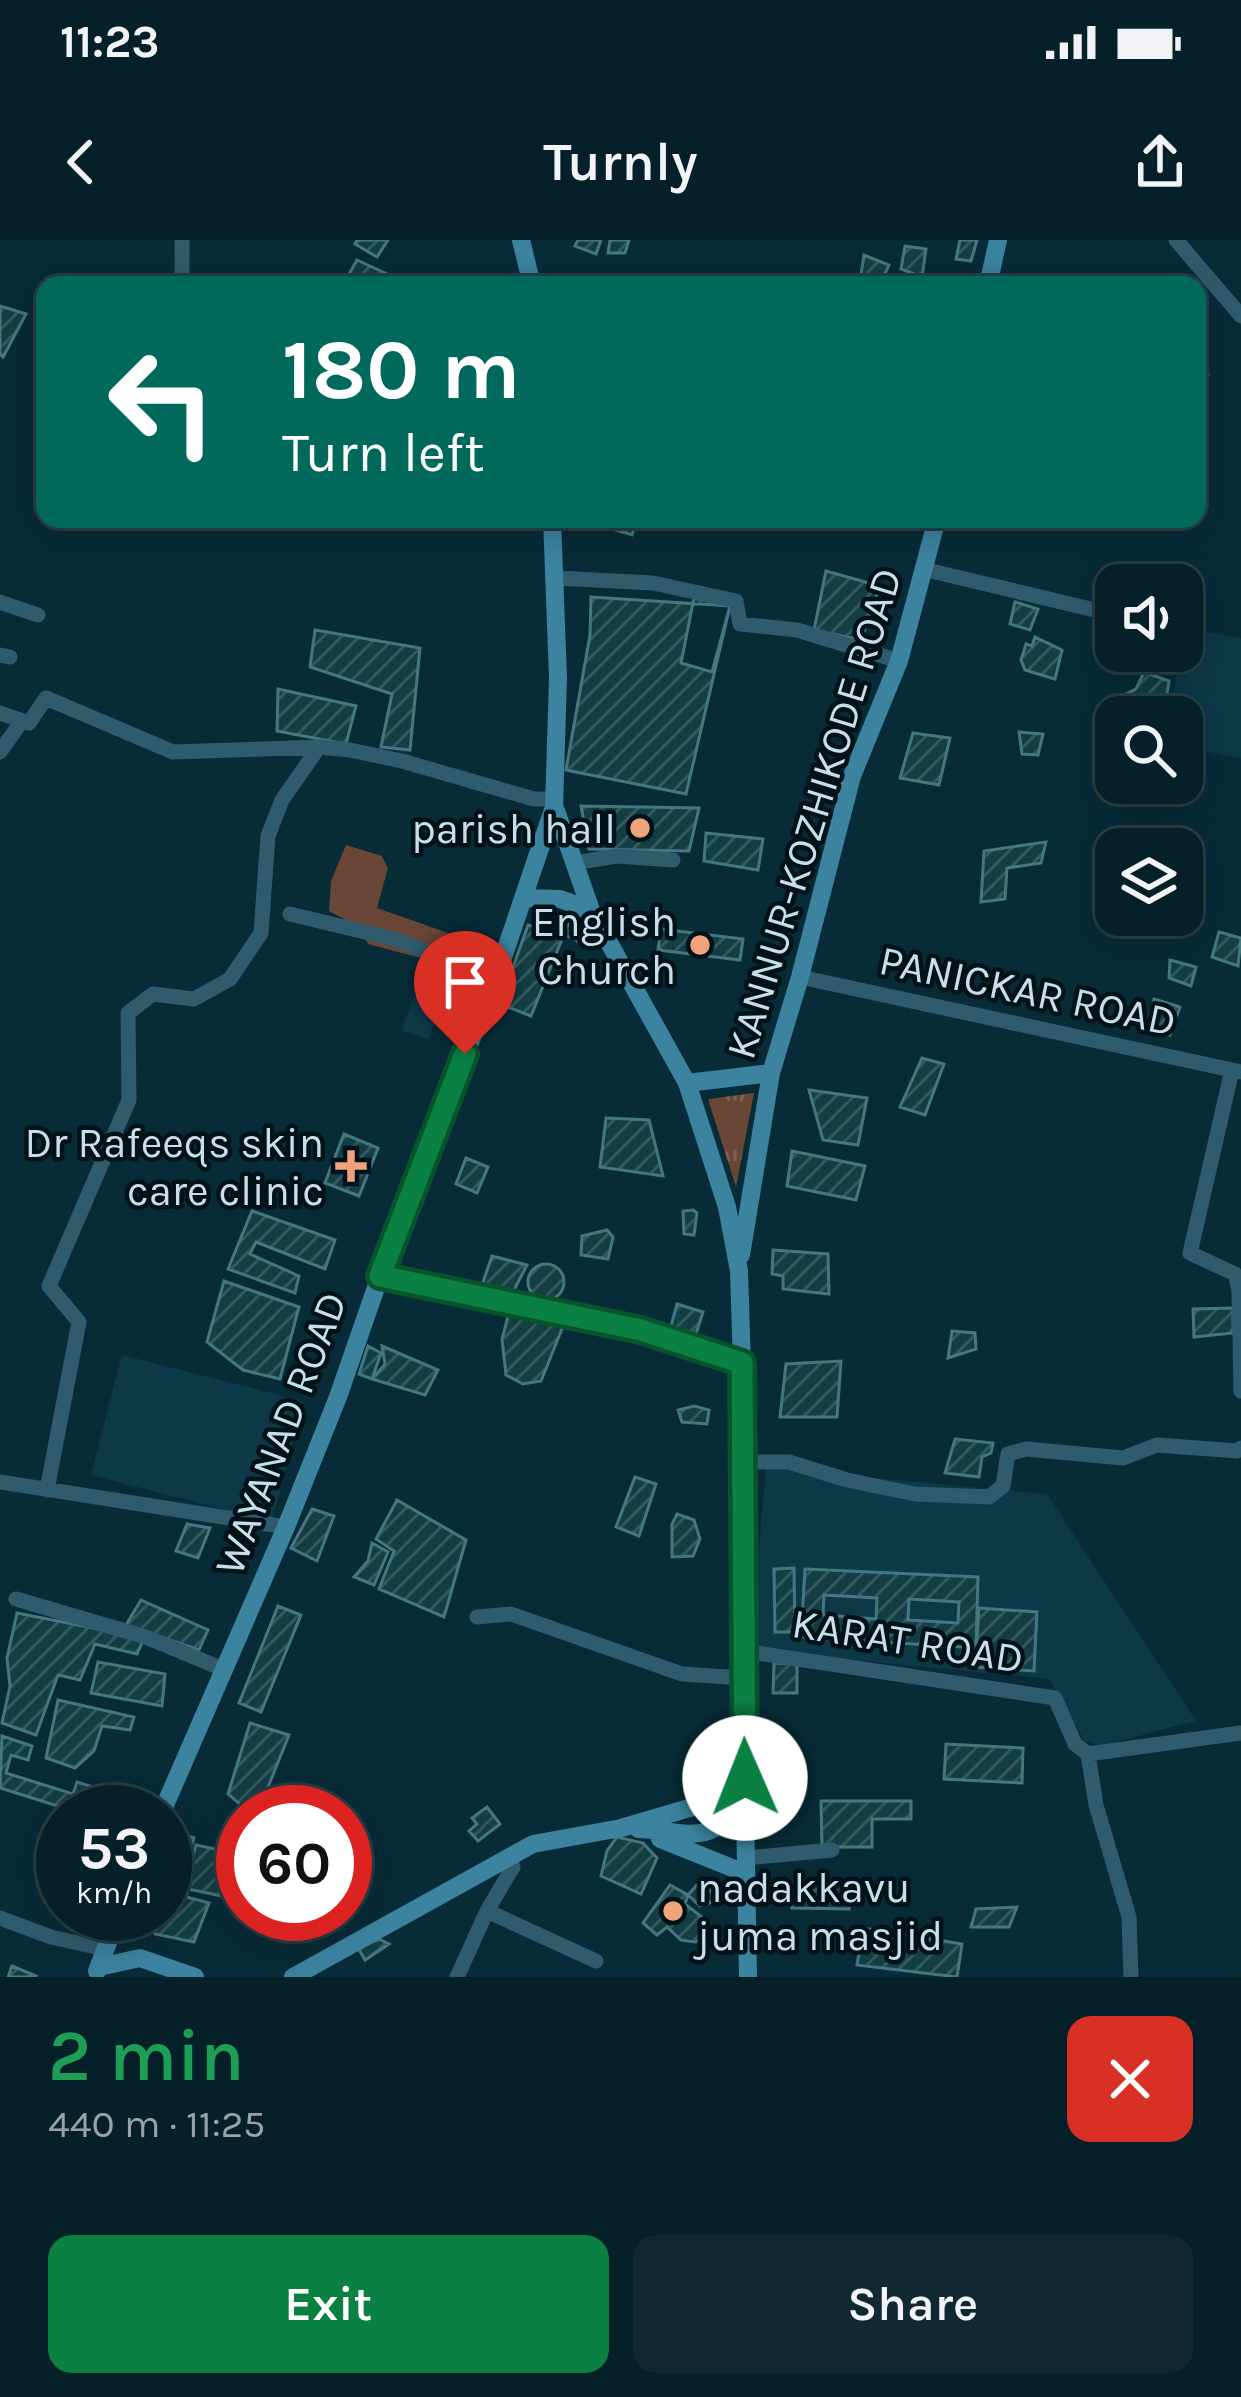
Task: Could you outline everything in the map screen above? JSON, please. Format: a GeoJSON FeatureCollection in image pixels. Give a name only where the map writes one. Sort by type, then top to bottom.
{"type":"FeatureCollection","features":[{"type":"Feature","properties":{"kind":"main road"},"geometry":{"type":"LineString","coordinates":[[521,240],[530,276]]}},
{"type":"Feature","properties":{"kind":"main road"},"geometry":{"type":"LineString","coordinates":[[990,276],[998,240]]}},
{"type":"Feature","properties":{"kind":"main road","name":"WAYANAD ROAD"},"geometry":{"type":"LineString","coordinates":[[174,1785],[286,1527],[496,978],[555,803],[553,528]]}},
{"type":"Feature","properties":{"kind":"main road","name":"KANNUR-KOZHIKODE ROAD"},"geometry":{"type":"LineString","coordinates":[[739,1271],[771,1073],[852,776],[899,661],[934,528]]}},
{"type":"Feature","properties":{"kind":"main road"},"geometry":{"type":"LineString","coordinates":[[555,803],[591,910],[687,1083],[727,1207],[739,1271],[748,1977]]}},
{"type":"Feature","properties":{"kind":"main road"},"geometry":{"type":"LineString","coordinates":[[524,898],[560,898],[591,910]]}},
{"type":"Feature","properties":{"kind":"main road"},"geometry":{"type":"LineString","coordinates":[[687,1083],[771,1073]]}},
{"type":"Feature","properties":{"kind":"main road"},"geometry":{"type":"LineString","coordinates":[[292,1977],[533,1844],[621,1828],[703,1804],[729,1782],[744,1753]]}},
{"type":"Feature","properties":{"kind":"main road"},"geometry":{"type":"LineString","coordinates":[[621,1828],[682,1834],[715,1831],[731,1817],[745,1778]]}},
{"type":"Feature","properties":{"kind":"main road"},"geometry":{"type":"LineString","coordinates":[[621,1828],[745,1865]]}},
{"type":"Feature","properties":{"kind":"main road"},"geometry":{"type":"LineString","coordinates":[[126,1941],[140,1958]]}},
{"type":"Feature","properties":{"kind":"main road"},"geometry":{"type":"LineString","coordinates":[[100,1964],[140,1958],[195,1977]]}},
{"type":"Feature","properties":{"kind":"street"},"geometry":{"type":"LineString","coordinates":[[182,240],[182,276]]}},
{"type":"Feature","properties":{"kind":"street"},"geometry":{"type":"LineString","coordinates":[[1176,240],[1241,316]]}},
{"type":"Feature","properties":{"kind":"street"},"geometry":{"type":"LineString","coordinates":[[923,569],[1095,609]]}},
{"type":"Feature","properties":{"kind":"street"},"geometry":{"type":"LineString","coordinates":[[556,578],[653,583],[736,601],[740,624],[797,630],[899,661]]}},
{"type":"Feature","properties":{"kind":"street"},"geometry":{"type":"LineString","coordinates":[[0,602],[38,615]]}},
{"type":"Feature","properties":{"kind":"street"},"geometry":{"type":"LineString","coordinates":[[0,713],[29,724],[46,698],[173,752],[319,747],[402,761],[555,803]]}},
{"type":"Feature","properties":{"kind":"street"},"geometry":{"type":"LineString","coordinates":[[0,752],[22,721]]}},
{"type":"Feature","properties":{"kind":"street"},"geometry":{"type":"LineString","coordinates":[[47,1490],[79,1322],[49,1286],[129,1100],[128,1013],[153,994],[194,999],[230,979],[261,933],[268,836],[282,800],[319,747]]}},
{"type":"Feature","properties":{"kind":"street"},"geometry":{"type":"LineString","coordinates":[[574,863],[616,856],[673,860]]}},
{"type":"Feature","properties":{"kind":"street"},"geometry":{"type":"LineString","coordinates":[[290,914],[394,939],[496,978]]}},
{"type":"Feature","properties":{"kind":"street","name":"PANICKAR ROAD"},"geometry":{"type":"LineString","coordinates":[[800,977],[1237,1071]]}},
{"type":"Feature","properties":{"kind":"street"},"geometry":{"type":"LineString","coordinates":[[1237,1071],[1190,1253],[1235,1274],[1241,1391]]}},
{"type":"Feature","properties":{"kind":"street"},"geometry":{"type":"LineString","coordinates":[[380,1276],[641,1330],[742,1363]]}},
{"type":"Feature","properties":{"kind":"street"},"geometry":{"type":"LineString","coordinates":[[745,1462],[789,1462],[915,1494],[989,1497],[1003,1486],[1008,1454],[1026,1449],[1123,1458],[1157,1445],[1240,1451]]}},
{"type":"Feature","properties":{"kind":"street"},"geometry":{"type":"LineString","coordinates":[[0,1482],[286,1527]]}},
{"type":"Feature","properties":{"kind":"street"},"geometry":{"type":"LineString","coordinates":[[16,1599],[146,1637],[223,1669]]}},
{"type":"Feature","properties":{"kind":"street"},"geometry":{"type":"LineString","coordinates":[[477,1617],[511,1613],[682,1674],[744,1678]]}},
{"type":"Feature","properties":{"kind":"street","name":"KARAT ROAD"},"geometry":{"type":"LineString","coordinates":[[744,1651],[1055,1698],[1075,1744],[1088,1754]]}},
{"type":"Feature","properties":{"kind":"street"},"geometry":{"type":"LineString","coordinates":[[1131,1977],[1129,1917],[1096,1805],[1088,1754],[1241,1733]]}},
{"type":"Feature","properties":{"kind":"street"},"geometry":{"type":"LineString","coordinates":[[745,1865],[832,1850]]}},
{"type":"Feature","properties":{"kind":"street"},"geometry":{"type":"LineString","coordinates":[[457,1977],[487,1911],[511,1874],[508,1858]]}},
{"type":"Feature","properties":{"kind":"street"},"geometry":{"type":"LineString","coordinates":[[487,1911],[596,1961]]}},
{"type":"Feature","properties":{"kind":"street"},"geometry":{"type":"LineString","coordinates":[[0,1918],[51,1937],[100,1964]]}},
{"type":"Feature","properties":{"kind":"shaded area"},"geometry":{"type":"Polygon","coordinates":[[[1203,631],[1241,638],[1241,758],[1203,751],[1203,696],[1173,696],[1178,672],[1203,672],[1203,631]]]}},
{"type":"Feature","properties":{"kind":"shaded area"},"geometry":{"type":"Polygon","coordinates":[[[414,996],[443,1004],[428,1039],[401,1031],[414,996]]]}},
{"type":"Feature","properties":{"kind":"shaded area"},"geometry":{"type":"Polygon","coordinates":[[[122,1355],[303,1401],[272,1522],[91,1475],[122,1355]]]}},
{"type":"Feature","properties":{"kind":"shaded area"},"geometry":{"type":"Polygon","coordinates":[[[766,1468],[1047,1494],[1196,1721],[1100,1746],[1084,1740],[1050,1679],[750,1650],[766,1468]]]}},
{"type":"Feature","properties":{"kind":"green space"},"geometry":{"type":"Polygon","coordinates":[[[346,845],[382,856],[388,868],[377,908],[451,934],[447,965],[368,944],[359,927],[329,911],[331,881],[346,845]]]}},
{"type":"Feature","properties":{"kind":"green space"},"geometry":{"type":"Polygon","coordinates":[[[754,1093],[736,1187],[708,1099],[754,1093]]]}},
{"type":"Feature","properties":{"kind":"building"},"geometry":{"type":"Polygon","coordinates":[[[357,240],[388,240],[377,257],[355,244],[357,240]]]}},
{"type":"Feature","properties":{"kind":"building"},"geometry":{"type":"Polygon","coordinates":[[[578,240],[601,240],[596,254],[575,246],[578,240]]]}},
{"type":"Feature","properties":{"kind":"building"},"geometry":{"type":"Polygon","coordinates":[[[610,240],[629,240],[625,253],[608,253],[610,240]]]}},
{"type":"Feature","properties":{"kind":"building"},"geometry":{"type":"Polygon","coordinates":[[[960,240],[977,240],[971,261],[956,259],[960,240]]]}},
{"type":"Feature","properties":{"kind":"building"},"geometry":{"type":"Polygon","coordinates":[[[905,246],[926,249],[922,276],[901,269],[905,246]]]}},
{"type":"Feature","properties":{"kind":"building"},"geometry":{"type":"Polygon","coordinates":[[[864,255],[889,265],[884,276],[861,275],[864,255]]]}},
{"type":"Feature","properties":{"kind":"building"},"geometry":{"type":"Polygon","coordinates":[[[357,260],[392,276],[348,276],[357,260]]]}},
{"type":"Feature","properties":{"kind":"building"},"geometry":{"type":"Polygon","coordinates":[[[0,306],[26,314],[3,357],[0,354],[0,306]]]}},
{"type":"Feature","properties":{"kind":"building"},"geometry":{"type":"Polygon","coordinates":[[[826,571],[880,586],[861,640],[814,630],[826,571]]]}},
{"type":"Feature","properties":{"kind":"building"},"geometry":{"type":"Polygon","coordinates":[[[591,597],[730,606],[686,794],[566,770],[590,635],[591,597]]]}},
{"type":"Feature","properties":{"kind":"building"},"geometry":{"type":"Polygon","coordinates":[[[694,598],[730,606],[712,672],[681,663],[694,598]]]}},
{"type":"Feature","properties":{"kind":"building"},"geometry":{"type":"Polygon","coordinates":[[[1015,602],[1038,609],[1030,630],[1010,624],[1015,602]]]}},
{"type":"Feature","properties":{"kind":"building"},"geometry":{"type":"Polygon","coordinates":[[[315,630],[420,648],[410,750],[381,747],[392,694],[310,667],[315,630]]]}},
{"type":"Feature","properties":{"kind":"building"},"geometry":{"type":"Polygon","coordinates":[[[1035,637],[1062,650],[1055,679],[1025,670],[1021,660],[1026,644],[1032,646],[1035,637]]]}},
{"type":"Feature","properties":{"kind":"building"},"geometry":{"type":"Polygon","coordinates":[[[1144,672],[1169,681],[1166,696],[1121,696],[1136,689],[1144,672]]]}},
{"type":"Feature","properties":{"kind":"building"},"geometry":{"type":"Polygon","coordinates":[[[278,689],[356,706],[346,744],[277,731],[278,689]]]}},
{"type":"Feature","properties":{"kind":"building"},"geometry":{"type":"Polygon","coordinates":[[[1019,732],[1043,734],[1038,755],[1022,754],[1019,732]]]}},
{"type":"Feature","properties":{"kind":"building"},"geometry":{"type":"Polygon","coordinates":[[[913,733],[950,738],[939,785],[900,778],[913,733]]]}},
{"type":"Feature","properties":{"kind":"building","name":"parish hall"},"geometry":{"type":"Polygon","coordinates":[[[581,806],[699,808],[689,851],[589,849],[581,806]]]}},
{"type":"Feature","properties":{"kind":"building"},"geometry":{"type":"Polygon","coordinates":[[[706,833],[763,839],[758,870],[704,861],[706,833]]]}},
{"type":"Feature","properties":{"kind":"building"},"geometry":{"type":"Polygon","coordinates":[[[1046,842],[1041,863],[1007,868],[1005,899],[981,902],[984,851],[1046,842]]]}},
{"type":"Feature","properties":{"kind":"building"},"geometry":{"type":"Polygon","coordinates":[[[573,913],[588,919],[577,941],[564,934],[573,913]]]}},
{"type":"Feature","properties":{"kind":"building"},"geometry":{"type":"Polygon","coordinates":[[[528,925],[564,934],[531,1016],[500,1004],[528,925]]]}},
{"type":"Feature","properties":{"kind":"building","name":"English Church"},"geometry":{"type":"Polygon","coordinates":[[[661,929],[743,939],[740,960],[658,950],[661,929]]]}},
{"type":"Feature","properties":{"kind":"building"},"geometry":{"type":"Polygon","coordinates":[[[1219,932],[1241,938],[1238,966],[1212,957],[1219,932]]]}},
{"type":"Feature","properties":{"kind":"building"},"geometry":{"type":"Polygon","coordinates":[[[1170,960],[1196,967],[1191,986],[1169,978],[1170,960]]]}},
{"type":"Feature","properties":{"kind":"building"},"geometry":{"type":"Polygon","coordinates":[[[1154,999],[1180,1007],[1170,1035],[1146,1030],[1154,999]]]}},
{"type":"Feature","properties":{"kind":"building"},"geometry":{"type":"Polygon","coordinates":[[[922,1058],[944,1064],[925,1115],[900,1107],[922,1058]]]}},
{"type":"Feature","properties":{"kind":"building"},"geometry":{"type":"Polygon","coordinates":[[[809,1090],[867,1098],[858,1145],[823,1140],[809,1090]]]}},
{"type":"Feature","properties":{"kind":"building"},"geometry":{"type":"Polygon","coordinates":[[[606,1118],[649,1120],[663,1176],[600,1167],[606,1118]]]}},
{"type":"Feature","properties":{"kind":"building","name":"Dr Rafeeqs skin care clinic"},"geometry":{"type":"Polygon","coordinates":[[[344,1134],[378,1148],[359,1196],[325,1183],[344,1134]]]}},
{"type":"Feature","properties":{"kind":"building"},"geometry":{"type":"Polygon","coordinates":[[[792,1151],[865,1166],[856,1200],[787,1186],[792,1151]]]}},
{"type":"Feature","properties":{"kind":"building"},"geometry":{"type":"Polygon","coordinates":[[[466,1158],[488,1167],[477,1193],[456,1184],[466,1158]]]}},
{"type":"Feature","properties":{"kind":"building"},"geometry":{"type":"Polygon","coordinates":[[[252,1211],[335,1240],[325,1269],[256,1242],[250,1254],[299,1276],[295,1293],[228,1269],[252,1211]]]}},
{"type":"Feature","properties":{"kind":"building"},"geometry":{"type":"Polygon","coordinates":[[[683,1211],[697,1213],[694,1235],[684,1234],[683,1211]]]}},
{"type":"Feature","properties":{"kind":"building"},"geometry":{"type":"Polygon","coordinates":[[[607,1230],[613,1237],[608,1259],[581,1255],[582,1236],[607,1230]]]}},
{"type":"Feature","properties":{"kind":"building"},"geometry":{"type":"Polygon","coordinates":[[[773,1250],[828,1254],[829,1294],[783,1289],[783,1276],[772,1274],[773,1250]]]}},
{"type":"Feature","properties":{"kind":"building"},"geometry":{"type":"Polygon","coordinates":[[[492,1256],[527,1265],[513,1292],[482,1285],[492,1256]]]}},
{"type":"Feature","properties":{"kind":"building"},"geometry":{"type":"Polygon","coordinates":[[[546,1264],[559,1269],[564,1282],[559,1295],[546,1300],[533,1295],[528,1282],[533,1269],[546,1264]]]}},
{"type":"Feature","properties":{"kind":"building"},"geometry":{"type":"Polygon","coordinates":[[[224,1281],[299,1307],[280,1379],[243,1370],[207,1342],[224,1281]]]}},
{"type":"Feature","properties":{"kind":"building"},"geometry":{"type":"Polygon","coordinates":[[[677,1304],[703,1312],[696,1334],[671,1326],[677,1304]]]}},
{"type":"Feature","properties":{"kind":"building"},"geometry":{"type":"Polygon","coordinates":[[[1233,1308],[1233,1333],[1194,1337],[1193,1309],[1233,1308]]]}},
{"type":"Feature","properties":{"kind":"building"},"geometry":{"type":"Polygon","coordinates":[[[510,1309],[564,1324],[541,1381],[523,1384],[506,1375],[502,1339],[510,1309]]]}},
{"type":"Feature","properties":{"kind":"building"},"geometry":{"type":"Polygon","coordinates":[[[952,1331],[975,1333],[976,1349],[948,1358],[952,1331]]]}},
{"type":"Feature","properties":{"kind":"building"},"geometry":{"type":"Polygon","coordinates":[[[368,1346],[381,1353],[372,1379],[359,1374],[368,1346]]]}},
{"type":"Feature","properties":{"kind":"building"},"geometry":{"type":"Polygon","coordinates":[[[382,1346],[438,1370],[425,1395],[372,1379],[385,1364],[382,1346]]]}},
{"type":"Feature","properties":{"kind":"building"},"geometry":{"type":"Polygon","coordinates":[[[841,1361],[837,1417],[780,1417],[786,1364],[841,1361]]]}},
{"type":"Feature","properties":{"kind":"building"},"geometry":{"type":"Polygon","coordinates":[[[694,1406],[709,1410],[707,1424],[682,1422],[678,1410],[694,1406]]]}},
{"type":"Feature","properties":{"kind":"building"},"geometry":{"type":"Polygon","coordinates":[[[955,1439],[993,1443],[991,1453],[982,1457],[979,1477],[945,1473],[955,1439]]]}},
{"type":"Feature","properties":{"kind":"building"},"geometry":{"type":"Polygon","coordinates":[[[635,1477],[656,1484],[639,1536],[616,1527],[635,1477]]]}},
{"type":"Feature","properties":{"kind":"building"},"geometry":{"type":"Polygon","coordinates":[[[397,1500],[466,1540],[444,1617],[379,1589],[394,1551],[376,1539],[397,1500]]]}},
{"type":"Feature","properties":{"kind":"building"},"geometry":{"type":"Polygon","coordinates":[[[312,1509],[334,1516],[317,1561],[291,1548],[312,1509]]]}},
{"type":"Feature","properties":{"kind":"building"},"geometry":{"type":"Polygon","coordinates":[[[677,1514],[694,1520],[700,1539],[693,1556],[672,1557],[672,1524],[677,1514]]]}},
{"type":"Feature","properties":{"kind":"building"},"geometry":{"type":"Polygon","coordinates":[[[187,1524],[210,1528],[198,1558],[176,1551],[187,1524]]]}},
{"type":"Feature","properties":{"kind":"building"},"geometry":{"type":"Polygon","coordinates":[[[372,1543],[388,1552],[374,1585],[354,1577],[368,1561],[372,1543]]]}},
{"type":"Feature","properties":{"kind":"building"},"geometry":{"type":"Polygon","coordinates":[[[794,1568],[795,1632],[775,1632],[774,1569],[794,1568]]]}},
{"type":"Feature","properties":{"kind":"building"},"geometry":{"type":"Polygon","coordinates":[[[805,1569],[978,1577],[976,1648],[801,1637],[805,1569]],[[824,1595],[823,1615],[876,1619],[877,1598],[824,1595]],[[909,1599],[908,1620],[958,1623],[959,1602],[909,1599]]]}},
{"type":"Feature","properties":{"kind":"building"},"geometry":{"type":"Polygon","coordinates":[[[141,1600],[208,1630],[199,1650],[126,1625],[141,1600]]]}},
{"type":"Feature","properties":{"kind":"building"},"geometry":{"type":"Polygon","coordinates":[[[278,1606],[301,1615],[261,1712],[239,1703],[278,1606]]]}},
{"type":"Feature","properties":{"kind":"building"},"geometry":{"type":"Polygon","coordinates":[[[979,1608],[1037,1612],[1034,1671],[975,1667],[979,1608]]]}},
{"type":"Feature","properties":{"kind":"building"},"geometry":{"type":"Polygon","coordinates":[[[17,1613],[144,1638],[137,1654],[95,1644],[80,1680],[58,1675],[36,1735],[2,1723],[10,1686],[7,1658],[17,1613]]]}},
{"type":"Feature","properties":{"kind":"building"},"geometry":{"type":"Polygon","coordinates":[[[98,1662],[165,1674],[162,1706],[91,1693],[98,1662]]]}},
{"type":"Feature","properties":{"kind":"building"},"geometry":{"type":"Polygon","coordinates":[[[774,1663],[797,1664],[797,1693],[773,1693],[774,1663]]]}},
{"type":"Feature","properties":{"kind":"building"},"geometry":{"type":"Polygon","coordinates":[[[58,1700],[134,1717],[130,1730],[102,1726],[94,1751],[75,1768],[46,1758],[58,1700]]]}},
{"type":"Feature","properties":{"kind":"building"},"geometry":{"type":"Polygon","coordinates":[[[250,1723],[289,1735],[269,1785],[231,1785],[250,1723]]]}},
{"type":"Feature","properties":{"kind":"building"},"geometry":{"type":"Polygon","coordinates":[[[2,1736],[32,1746],[28,1760],[11,1755],[6,1773],[44,1785],[36,1785],[36,1799],[0,1788],[2,1736]]]}},
{"type":"Feature","properties":{"kind":"building"},"geometry":{"type":"Polygon","coordinates":[[[946,1744],[1023,1748],[1022,1783],[944,1779],[946,1744]]]}},
{"type":"Feature","properties":{"kind":"building"},"geometry":{"type":"Polygon","coordinates":[[[821,1801],[911,1801],[911,1819],[872,1819],[872,1847],[822,1847],[821,1801]]]}},
{"type":"Feature","properties":{"kind":"building"},"geometry":{"type":"Polygon","coordinates":[[[487,1807],[500,1824],[478,1841],[469,1831],[477,1824],[472,1818],[487,1807]]]}},
{"type":"Feature","properties":{"kind":"building"},"geometry":{"type":"Polygon","coordinates":[[[617,1837],[643,1843],[657,1858],[641,1894],[601,1876],[607,1851],[617,1837]]]}},
{"type":"Feature","properties":{"kind":"building"},"geometry":{"type":"Polygon","coordinates":[[[196,1845],[216,1849],[216,1895],[192,1890],[196,1845]]]}},
{"type":"Feature","properties":{"kind":"building"},"geometry":{"type":"Polygon","coordinates":[[[792,1883],[850,1884],[849,1909],[792,1908],[792,1883]]]}},
{"type":"Feature","properties":{"kind":"building","name":"nadakkavu juma masjid"},"geometry":{"type":"Polygon","coordinates":[[[670,1885],[688,1895],[685,1904],[703,1918],[705,1937],[695,1942],[681,1940],[667,1927],[657,1935],[643,1923],[670,1885]]]}},
{"type":"Feature","properties":{"kind":"building","name":"nadakkavu juma masjid"},"geometry":{"type":"Polygon","coordinates":[[[697,1885],[710,1888],[715,1901],[700,1906],[688,1895],[697,1885]]]}},
{"type":"Feature","properties":{"kind":"building"},"geometry":{"type":"Polygon","coordinates":[[[192,1898],[209,1903],[194,1942],[189,1941],[192,1898]]]}},
{"type":"Feature","properties":{"kind":"building"},"geometry":{"type":"Polygon","coordinates":[[[1017,1907],[1009,1927],[971,1927],[976,1909],[1017,1907]]]}},
{"type":"Feature","properties":{"kind":"building"},"geometry":{"type":"Polygon","coordinates":[[[863,1928],[962,1944],[957,1977],[857,1965],[863,1928]]]}},
{"type":"Feature","properties":{"kind":"building"},"geometry":{"type":"Polygon","coordinates":[[[379,1939],[389,1944],[365,1960],[358,1948],[379,1939]]]}},
{"type":"Feature","properties":{"kind":"building"},"geometry":{"type":"Polygon","coordinates":[[[12,1966],[36,1976],[8,1977],[12,1966]]]}},
{"type":"Feature","properties":{"kind":"place","name":"parish hall"},"geometry":{"type":"Point","coordinates":[640,828]}},
{"type":"Feature","properties":{"kind":"place","name":"English Church"},"geometry":{"type":"Point","coordinates":[700,945]}},
{"type":"Feature","properties":{"kind":"place","name":"Dr Rafeeqs skin care clinic"},"geometry":{"type":"Point","coordinates":[351,1166]}},
{"type":"Feature","properties":{"kind":"place","name":"nadakkavu juma masjid"},"geometry":{"type":"Point","coordinates":[673,1911]}},
{"type":"Feature","properties":{"kind":"route"},"geometry":{"type":"LineString","coordinates":[[465,1054],[380,1276],[641,1330],[742,1363],[745,1778]]}}]}
